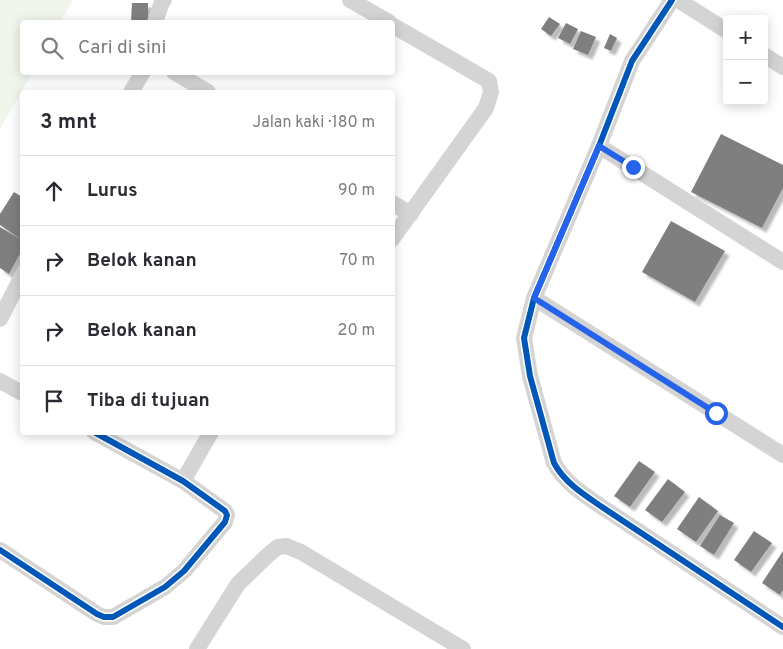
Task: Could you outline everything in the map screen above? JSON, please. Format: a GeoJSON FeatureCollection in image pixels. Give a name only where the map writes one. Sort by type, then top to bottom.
{"type":"FeatureCollection","features":[{"type":"Feature","properties":{"kind":"street"},"geometry":{"type":"LineString","coordinates":[[155,20],[164,0]]}},
{"type":"Feature","properties":{"kind":"street"},"geometry":{"type":"LineString","coordinates":[[350,0],[385,20]]}},
{"type":"Feature","properties":{"kind":"street"},"geometry":{"type":"LineString","coordinates":[[672,0],[632,61],[599,146],[534,298],[524,338],[530,376],[554,463],[561,475],[577,490],[783,627]]}},
{"type":"Feature","properties":{"kind":"street"},"geometry":{"type":"LineString","coordinates":[[678,0],[723,28]]}},
{"type":"Feature","properties":{"kind":"street"},"geometry":{"type":"LineString","coordinates":[[395,27],[489,81],[491,92],[486,108],[395,235]]}},
{"type":"Feature","properties":{"kind":"street"},"geometry":{"type":"LineString","coordinates":[[768,58],[783,67]]}},
{"type":"Feature","properties":{"kind":"street"},"geometry":{"type":"LineString","coordinates":[[131,90],[141,75]]}},
{"type":"Feature","properties":{"kind":"street"},"geometry":{"type":"LineString","coordinates":[[179,75],[205,90]]}},
{"type":"Feature","properties":{"kind":"street"},"geometry":{"type":"LineString","coordinates":[[599,146],[783,262]]}},
{"type":"Feature","properties":{"kind":"street"},"geometry":{"type":"LineString","coordinates":[[395,204],[411,214]]}},
{"type":"Feature","properties":{"kind":"street"},"geometry":{"type":"LineString","coordinates":[[0,319],[20,280]]}},
{"type":"Feature","properties":{"kind":"street"},"geometry":{"type":"LineString","coordinates":[[534,298],[783,455]]}},
{"type":"Feature","properties":{"kind":"street"},"geometry":{"type":"LineString","coordinates":[[0,381],[20,392]]}},
{"type":"Feature","properties":{"kind":"street"},"geometry":{"type":"LineString","coordinates":[[0,550],[104,618],[113,617],[165,587],[184,571],[225,522],[227,515],[225,511],[183,481],[99,435]]}},
{"type":"Feature","properties":{"kind":"street"},"geometry":{"type":"LineString","coordinates":[[183,481],[209,435]]}},
{"type":"Feature","properties":{"kind":"street"},"geometry":{"type":"LineString","coordinates":[[197,649],[238,584],[278,547],[286,546],[301,552],[463,649]]}},
{"type":"Feature","properties":{"kind":"shaded area"},"geometry":{"type":"Polygon","coordinates":[[[0,0],[73,0],[61,20],[20,20],[20,75],[31,75],[22,90],[20,90],[20,94],[0,129],[0,0]]]}},
{"type":"Feature","properties":{"kind":"building"},"geometry":{"type":"Polygon","coordinates":[[[132,3],[148,3],[148,20],[131,20],[132,3]]]}},
{"type":"Feature","properties":{"kind":"building"},"geometry":{"type":"Polygon","coordinates":[[[549,17],[560,24],[551,36],[541,29],[549,17]]]}},
{"type":"Feature","properties":{"kind":"building"},"geometry":{"type":"Polygon","coordinates":[[[566,23],[578,29],[570,44],[558,38],[566,23]]]}},
{"type":"Feature","properties":{"kind":"building"},"geometry":{"type":"Polygon","coordinates":[[[581,31],[596,37],[588,55],[573,49],[581,31]]]}},
{"type":"Feature","properties":{"kind":"building"},"geometry":{"type":"Polygon","coordinates":[[[610,34],[617,38],[611,51],[604,48],[610,34]]]}},
{"type":"Feature","properties":{"kind":"building"},"geometry":{"type":"Polygon","coordinates":[[[721,134],[783,165],[783,188],[762,228],[691,192],[721,134]]]}},
{"type":"Feature","properties":{"kind":"building"},"geometry":{"type":"Polygon","coordinates":[[[14,192],[20,196],[20,239],[0,225],[0,214],[14,192]]]}},
{"type":"Feature","properties":{"kind":"building"},"geometry":{"type":"Polygon","coordinates":[[[671,221],[725,251],[695,302],[642,272],[671,221]]]}},
{"type":"Feature","properties":{"kind":"building"},"geometry":{"type":"Polygon","coordinates":[[[0,227],[20,239],[20,254],[9,274],[0,268],[0,227]]]}},
{"type":"Feature","properties":{"kind":"building"},"geometry":{"type":"Polygon","coordinates":[[[639,461],[655,472],[630,507],[614,496],[639,461]]]}},
{"type":"Feature","properties":{"kind":"building"},"geometry":{"type":"Polygon","coordinates":[[[668,479],[685,492],[662,522],[645,510],[668,479]]]}},
{"type":"Feature","properties":{"kind":"building"},"geometry":{"type":"Polygon","coordinates":[[[699,497],[718,511],[696,542],[677,529],[699,497]]]}},
{"type":"Feature","properties":{"kind":"building"},"geometry":{"type":"Polygon","coordinates":[[[720,515],[734,523],[714,555],[700,546],[720,515]]]}},
{"type":"Feature","properties":{"kind":"building"},"geometry":{"type":"Polygon","coordinates":[[[754,531],[772,543],[751,572],[734,560],[754,531]]]}},
{"type":"Feature","properties":{"kind":"building"},"geometry":{"type":"Polygon","coordinates":[[[783,551],[783,590],[780,595],[762,583],[783,551]]]}},
{"type":"Feature","properties":{"kind":"cycle path"},"geometry":{"type":"LineString","coordinates":[[672,0],[632,61],[599,146],[534,298],[524,338],[530,376],[554,463],[569,482],[581,493],[783,627]]}},
{"type":"Feature","properties":{"kind":"cycle path"},"geometry":{"type":"LineString","coordinates":[[0,550],[104,617],[113,617],[165,587],[184,571],[225,522],[227,515],[225,511],[183,481],[99,435]]}},
{"type":"Feature","properties":{"kind":"route"},"geometry":{"type":"LineString","coordinates":[[633,167],[599,146],[534,298],[716,413]]}}]}
